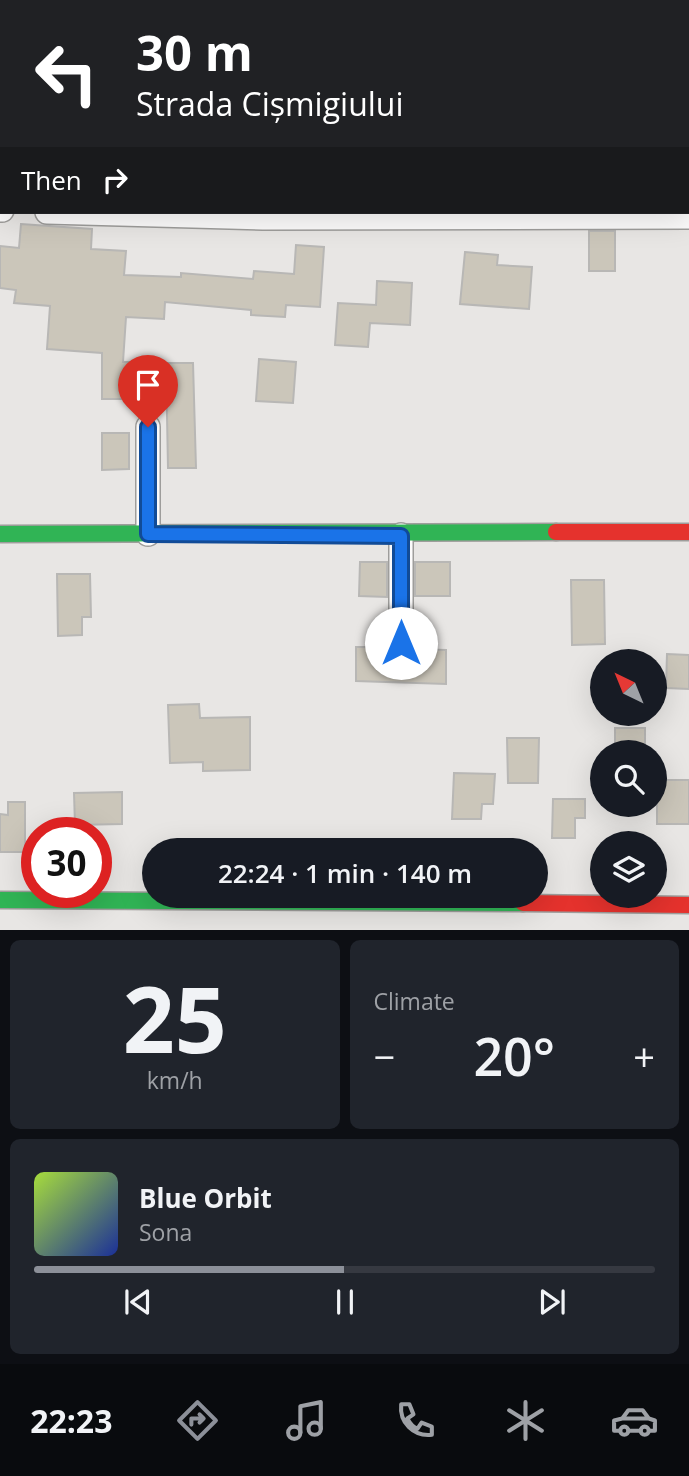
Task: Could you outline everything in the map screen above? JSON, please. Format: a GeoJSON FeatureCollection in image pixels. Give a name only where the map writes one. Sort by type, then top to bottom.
{"type":"FeatureCollection","features":[{"type":"Feature","properties":{"kind":"street"},"geometry":{"type":"LineString","coordinates":[[119,214],[263,218],[689,217]]}},
{"type":"Feature","properties":{"kind":"street"},"geometry":{"type":"LineString","coordinates":[[148,427],[148,534]]}},
{"type":"Feature","properties":{"kind":"street"},"geometry":{"type":"LineString","coordinates":[[0,534],[401,536],[689,532]]}},
{"type":"Feature","properties":{"kind":"street"},"geometry":{"type":"LineString","coordinates":[[401,536],[401,643]]}},
{"type":"Feature","properties":{"kind":"street"},"geometry":{"type":"LineString","coordinates":[[0,900],[261,899],[689,905]]}},
{"type":"Feature","properties":{"kind":"building"},"geometry":{"type":"Polygon","coordinates":[[[21,224],[92,229],[91,249],[126,251],[124,275],[181,277],[181,273],[253,279],[254,271],[294,274],[296,245],[324,247],[320,307],[286,305],[285,317],[251,315],[251,310],[165,302],[164,319],[126,317],[123,362],[129,362],[129,399],[102,399],[102,353],[47,349],[50,306],[14,303],[16,290],[0,288],[0,246],[19,248],[21,224]]]}},
{"type":"Feature","properties":{"kind":"building"},"geometry":{"type":"Polygon","coordinates":[[[589,231],[615,231],[615,271],[589,271],[589,231]]]}},
{"type":"Feature","properties":{"kind":"building"},"geometry":{"type":"Polygon","coordinates":[[[465,252],[498,255],[497,265],[532,267],[529,309],[460,304],[465,252]]]}},
{"type":"Feature","properties":{"kind":"building"},"geometry":{"type":"Polygon","coordinates":[[[377,281],[412,283],[410,325],[370,323],[368,347],[335,345],[338,303],[376,305],[377,281]]]}},
{"type":"Feature","properties":{"kind":"building"},"geometry":{"type":"Polygon","coordinates":[[[259,359],[296,362],[293,403],[256,401],[259,359]]]}},
{"type":"Feature","properties":{"kind":"building"},"geometry":{"type":"Polygon","coordinates":[[[166,363],[193,363],[196,468],[168,468],[166,363]]]}},
{"type":"Feature","properties":{"kind":"building"},"geometry":{"type":"Polygon","coordinates":[[[102,433],[129,433],[129,469],[102,470],[102,433]]]}},
{"type":"Feature","properties":{"kind":"building"},"geometry":{"type":"Polygon","coordinates":[[[360,562],[387,562],[387,597],[359,596],[360,562]]]}},
{"type":"Feature","properties":{"kind":"building"},"geometry":{"type":"Polygon","coordinates":[[[415,562],[450,562],[450,596],[415,596],[415,562]]]}},
{"type":"Feature","properties":{"kind":"building"},"geometry":{"type":"Polygon","coordinates":[[[57,574],[90,574],[91,617],[82,617],[82,635],[58,636],[57,574]]]}},
{"type":"Feature","properties":{"kind":"building"},"geometry":{"type":"Polygon","coordinates":[[[571,580],[604,580],[605,644],[572,645],[571,580]]]}},
{"type":"Feature","properties":{"kind":"building"},"geometry":{"type":"Polygon","coordinates":[[[356,647],[386,647],[400,657],[413,649],[446,650],[446,684],[356,681],[356,647]]]}},
{"type":"Feature","properties":{"kind":"building"},"geometry":{"type":"Polygon","coordinates":[[[667,654],[689,655],[689,689],[667,688],[667,654]]]}},
{"type":"Feature","properties":{"kind":"building"},"geometry":{"type":"Polygon","coordinates":[[[199,704],[200,718],[250,717],[250,770],[203,771],[203,762],[170,763],[168,705],[199,704]]]}},
{"type":"Feature","properties":{"kind":"building"},"geometry":{"type":"Polygon","coordinates":[[[615,728],[645,728],[645,740],[615,740],[615,728]]]}},
{"type":"Feature","properties":{"kind":"building"},"geometry":{"type":"Polygon","coordinates":[[[507,738],[539,738],[538,783],[508,783],[507,738]]]}},
{"type":"Feature","properties":{"kind":"building"},"geometry":{"type":"Polygon","coordinates":[[[454,773],[495,774],[493,804],[482,804],[481,819],[452,819],[454,773]]]}},
{"type":"Feature","properties":{"kind":"building"},"geometry":{"type":"Polygon","coordinates":[[[667,780],[689,780],[689,824],[657,824],[657,817],[667,817],[667,780]]]}},
{"type":"Feature","properties":{"kind":"building"},"geometry":{"type":"Polygon","coordinates":[[[122,792],[122,824],[112,824],[112,817],[75,817],[74,793],[122,792]]]}},
{"type":"Feature","properties":{"kind":"building"},"geometry":{"type":"Polygon","coordinates":[[[553,799],[585,799],[585,818],[575,818],[575,838],[552,838],[553,799]]]}},
{"type":"Feature","properties":{"kind":"building"},"geometry":{"type":"Polygon","coordinates":[[[8,802],[25,802],[25,817],[21,817],[21,852],[0,852],[0,814],[8,815],[8,802]]]}},
{"type":"Feature","properties":{"kind":"traffic: fast"},"geometry":{"type":"LineString","coordinates":[[0,534],[556,532]]}},
{"type":"Feature","properties":{"kind":"traffic: fast"},"geometry":{"type":"LineString","coordinates":[[0,900],[142,901]]}},
{"type":"Feature","properties":{"kind":"traffic: jam"},"geometry":{"type":"LineString","coordinates":[[556,532],[689,532]]}},
{"type":"Feature","properties":{"kind":"traffic: jam"},"geometry":{"type":"LineString","coordinates":[[548,903],[689,905]]}},
{"type":"Feature","properties":{"kind":"route"},"geometry":{"type":"LineString","coordinates":[[148,427],[148,534],[401,536],[401,643]]}}]}
